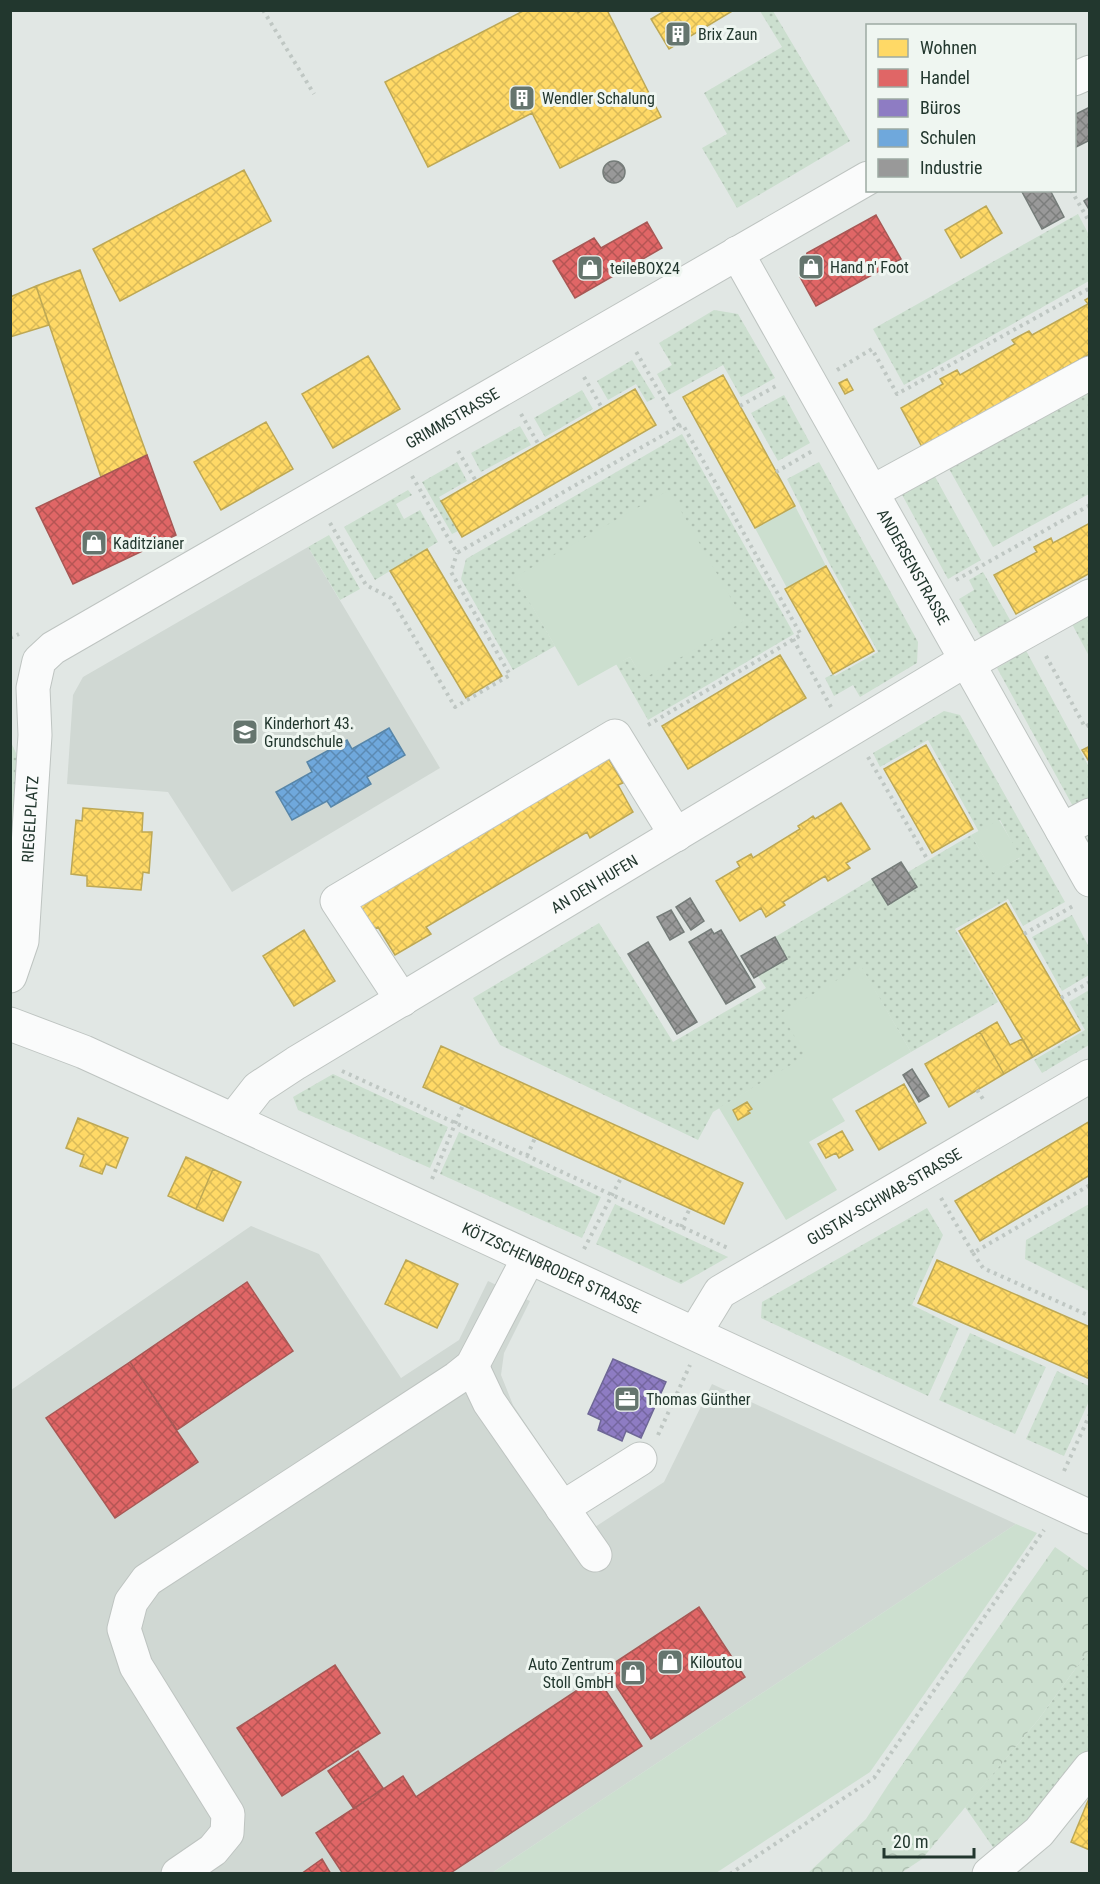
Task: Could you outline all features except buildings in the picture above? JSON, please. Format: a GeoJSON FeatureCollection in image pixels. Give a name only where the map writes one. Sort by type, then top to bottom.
{"type":"FeatureCollection","features":[{"type":"Feature","properties":{"kind":"street","name":"GRIMMSTRASSE"},"geometry":{"type":"LineString","coordinates":[[39,662],[53,648],[866,179]]}},
{"type":"Feature","properties":{"kind":"street","name":"ANDERSENSTRASSE"},"geometry":{"type":"LineString","coordinates":[[737,253],[1062,830],[1085,891]]}},
{"type":"Feature","properties":{"kind":"street"},"geometry":{"type":"LineString","coordinates":[[872,492],[1089,372]]}},
{"type":"Feature","properties":{"kind":"street","name":"AN DEN HUFEN"},"geometry":{"type":"LineString","coordinates":[[233,1120],[258,1088],[308,1056],[849,731],[967,662],[1089,596]]}},
{"type":"Feature","properties":{"kind":"street","name":"RIEGELPLATZ"},"geometry":{"type":"LineString","coordinates":[[10,976],[22,940],[34,735],[33,688],[39,662]]}},
{"type":"Feature","properties":{"kind":"street"},"geometry":{"type":"LineString","coordinates":[[10,710],[34,735]]}},
{"type":"Feature","properties":{"kind":"street"},"geometry":{"type":"LineString","coordinates":[[402,1000],[337,901],[615,736],[676,835]]}},
{"type":"Feature","properties":{"kind":"street"},"geometry":{"type":"LineString","coordinates":[[1062,830],[1089,815]]}},
{"type":"Feature","properties":{"kind":"street","name":"KÖTZSCHENBRODER STRASSE"},"geometry":{"type":"LineString","coordinates":[[10,1024],[84,1052],[233,1120],[1068,1507]]}},
{"type":"Feature","properties":{"kind":"street","name":"GUSTAV-SCHWAB-STRASSE"},"geometry":{"type":"LineString","coordinates":[[695,1333],[720,1292],[1089,1076]]}},
{"type":"Feature","properties":{"kind":"street"},"geometry":{"type":"LineString","coordinates":[[177,1874],[213,1850],[227,1833],[228,1814],[135,1666],[124,1629],[132,1602],[147,1580],[472,1366],[529,1257]]}},
{"type":"Feature","properties":{"kind":"street"},"geometry":{"type":"LineString","coordinates":[[472,1366],[489,1402],[595,1555]]}},
{"type":"Feature","properties":{"kind":"street"},"geometry":{"type":"LineString","coordinates":[[562,1508],[640,1459]]}},
{"type":"Feature","properties":{"kind":"street"},"geometry":{"type":"LineString","coordinates":[[989,1874],[1039,1832],[1089,1768]]}},
{"type":"Feature","properties":{"kind":"path"},"geometry":{"type":"LineString","coordinates":[[263,10],[314,94]]}},
{"type":"Feature","properties":{"kind":"path"},"geometry":{"type":"LineString","coordinates":[[1072,192],[1089,223]]}},
{"type":"Feature","properties":{"kind":"path"},"geometry":{"type":"LineString","coordinates":[[842,367],[872,349],[897,394],[1089,288]]}},
{"type":"Feature","properties":{"kind":"path"},"geometry":{"type":"LineString","coordinates":[[618,321],[679,426]]}},
{"type":"Feature","properties":{"kind":"path"},"geometry":{"type":"LineString","coordinates":[[740,406],[803,371]]}},
{"type":"Feature","properties":{"kind":"path"},"geometry":{"type":"LineString","coordinates":[[314,496],[366,585],[391,598],[455,707],[510,675],[451,572],[456,554],[682,424],[801,634],[648,725]]}},
{"type":"Feature","properties":{"kind":"path"},"geometry":{"type":"LineString","coordinates":[[776,472],[839,436]]}},
{"type":"Feature","properties":{"kind":"path"},"geometry":{"type":"LineString","coordinates":[[397,449],[456,554]]}},
{"type":"Feature","properties":{"kind":"path"},"geometry":{"type":"LineString","coordinates":[[929,594],[1089,505]]}},
{"type":"Feature","properties":{"kind":"path"},"geometry":{"type":"LineString","coordinates":[[1031,629],[1084,727],[1089,724]]}},
{"type":"Feature","properties":{"kind":"path"},"geometry":{"type":"LineString","coordinates":[[793,639],[926,857]]}},
{"type":"Feature","properties":{"kind":"path"},"geometry":{"type":"LineString","coordinates":[[1024,934],[1085,891]]}},
{"type":"Feature","properties":{"kind":"path"},"geometry":{"type":"LineString","coordinates":[[1061,998],[1089,982]]}},
{"type":"Feature","properties":{"kind":"path"},"geometry":{"type":"LineString","coordinates":[[308,1056],[766,1266]]}},
{"type":"Feature","properties":{"kind":"path"},"geometry":{"type":"LineString","coordinates":[[420,1206],[463,1105]]}},
{"type":"Feature","properties":{"kind":"path"},"geometry":{"type":"LineString","coordinates":[[527,1156],[535,1138]]}},
{"type":"Feature","properties":{"kind":"path"},"geometry":{"type":"LineString","coordinates":[[925,1172],[983,1268],[1089,1316]]}},
{"type":"Feature","properties":{"kind":"path"},"geometry":{"type":"LineString","coordinates":[[571,1276],[621,1178]]}},
{"type":"Feature","properties":{"kind":"path"},"geometry":{"type":"LineString","coordinates":[[974,1253],[1089,1185]]}},
{"type":"Feature","properties":{"kind":"path"},"geometry":{"type":"LineString","coordinates":[[681,1227],[690,1208]]}},
{"type":"Feature","properties":{"kind":"path"},"geometry":{"type":"LineString","coordinates":[[640,1459],[651,1449],[689,1369]]}},
{"type":"Feature","properties":{"kind":"path"},"geometry":{"type":"LineString","coordinates":[[730,1874],[874,1778],[1068,1507],[1089,1414]]}},
{"type":"Feature","properties":{"kind":"shaded area","name":"Kinderhort 43. Grundschule"},"geometry":{"type":"Polygon","coordinates":[[[308,547],[440,768],[232,892],[168,792],[67,784],[73,695],[83,677],[308,547]]]}},
{"type":"Feature","properties":{"kind":"shaded area"},"geometry":{"type":"Polygon","coordinates":[[[251,1226],[319,1254],[401,1378],[459,1340],[488,1281],[530,1301],[504,1353],[501,1375],[513,1405],[595,1527],[664,1482],[712,1384],[1016,1524],[492,1873],[11,1874],[11,1390],[251,1226]]]}},
{"type":"Feature","properties":{"kind":"green space"},"geometry":{"type":"Polygon","coordinates":[[[760,11],[773,11],[850,141],[737,208],[702,148],[727,134],[704,93],[782,47],[760,11]]]}},
{"type":"Feature","properties":{"kind":"green space"},"geometry":{"type":"Polygon","coordinates":[[[1078,214],[1089,235],[1089,281],[904,385],[873,329],[1078,214]]]}},
{"type":"Feature","properties":{"kind":"green space"},"geometry":{"type":"Polygon","coordinates":[[[714,310],[738,314],[775,378],[741,397],[723,365],[669,395],[657,374],[672,365],[659,343],[714,310]]]}},
{"type":"Feature","properties":{"kind":"green space"},"geometry":{"type":"Polygon","coordinates":[[[632,360],[655,398],[647,402],[636,384],[608,400],[597,381],[632,360]]]}},
{"type":"Feature","properties":{"kind":"green space"},"geometry":{"type":"Polygon","coordinates":[[[1089,388],[1089,494],[993,547],[948,467],[1089,388]]]}},
{"type":"Feature","properties":{"kind":"green space"},"geometry":{"type":"Polygon","coordinates":[[[582,390],[593,409],[545,437],[534,418],[582,390]]]}},
{"type":"Feature","properties":{"kind":"green space"},"geometry":{"type":"Polygon","coordinates":[[[784,395],[810,443],[778,461],[751,413],[784,395]]]}},
{"type":"Feature","properties":{"kind":"green space"},"geometry":{"type":"Polygon","coordinates":[[[520,426],[531,445],[481,472],[471,453],[520,426]]]}},
{"type":"Feature","properties":{"kind":"green space"},"geometry":{"type":"Polygon","coordinates":[[[682,434],[794,634],[648,720],[616,664],[630,657],[643,678],[744,620],[516,578],[555,646],[513,670],[461,579],[466,559],[682,434]]]}},
{"type":"Feature","properties":{"kind":"green space"},"geometry":{"type":"Polygon","coordinates":[[[457,462],[467,481],[439,497],[458,531],[452,534],[422,482],[457,462]]]}},
{"type":"Feature","properties":{"kind":"green space"},"geometry":{"type":"Polygon","coordinates":[[[819,462],[918,642],[917,663],[860,697],[853,685],[834,696],[825,678],[833,674],[835,676],[878,652],[829,563],[787,479],[819,462]]]}},
{"type":"Feature","properties":{"kind":"green space"},"geometry":{"type":"Polygon","coordinates":[[[933,473],[981,560],[948,579],[900,491],[933,473]]]}},
{"type":"Feature","properties":{"kind":"green space"},"geometry":{"type":"Polygon","coordinates":[[[408,490],[412,495],[396,504],[404,519],[420,510],[438,542],[375,580],[344,527],[408,490]]]}},
{"type":"Feature","properties":{"kind":"green space"},"geometry":{"type":"Polygon","coordinates":[[[669,490],[744,621],[643,679],[630,657],[578,686],[515,577],[669,490]]]}},
{"type":"Feature","properties":{"kind":"green space"},"geometry":{"type":"Polygon","coordinates":[[[795,506],[826,566],[787,588],[755,528],[795,506]]]}},
{"type":"Feature","properties":{"kind":"green space"},"geometry":{"type":"Polygon","coordinates":[[[329,535],[360,589],[340,600],[308,547],[329,535]]]}},
{"type":"Feature","properties":{"kind":"green space"},"geometry":{"type":"Polygon","coordinates":[[[983,572],[1014,627],[985,644],[959,599],[974,590],[969,580],[983,572]]]}},
{"type":"Feature","properties":{"kind":"green space"},"geometry":{"type":"Polygon","coordinates":[[[1089,614],[1089,656],[1072,624],[1089,614]]]}},
{"type":"Feature","properties":{"kind":"green space"},"geometry":{"type":"Polygon","coordinates":[[[1023,645],[1089,767],[1089,802],[1075,810],[997,668],[1011,660],[1008,653],[1023,645]]]}},
{"type":"Feature","properties":{"kind":"green space"},"geometry":{"type":"Polygon","coordinates":[[[944,711],[960,715],[1065,902],[1023,926],[1008,899],[955,929],[998,1002],[911,1052],[861,967],[782,1013],[807,1056],[713,1112],[698,1140],[500,1045],[473,998],[599,923],[673,1042],[766,988],[758,976],[787,959],[775,937],[872,879],[888,904],[917,887],[908,872],[971,835],[993,872],[1020,858],[1000,820],[979,832],[928,740],[880,767],[873,753],[944,711]]]}},
{"type":"Feature","properties":{"kind":"green space"},"geometry":{"type":"Polygon","coordinates":[[[10,740],[16,753],[17,771],[10,883],[10,740]]]}},
{"type":"Feature","properties":{"kind":"green space"},"geometry":{"type":"Polygon","coordinates":[[[999,820],[1021,857],[993,873],[971,835],[999,820]]]}},
{"type":"Feature","properties":{"kind":"green space"},"geometry":{"type":"Polygon","coordinates":[[[1072,915],[1089,947],[1089,975],[1062,991],[1032,937],[1072,915]]]}},
{"type":"Feature","properties":{"kind":"green space"},"geometry":{"type":"Polygon","coordinates":[[[861,966],[911,1052],[832,1099],[845,1121],[809,1142],[837,1190],[786,1220],[719,1108],[806,1056],[781,1013],[861,966]]]}},
{"type":"Feature","properties":{"kind":"green space"},"geometry":{"type":"Polygon","coordinates":[[[1089,990],[1089,1045],[1042,1073],[1034,1060],[1085,1030],[1069,1002],[1089,990]]]}},
{"type":"Feature","properties":{"kind":"green space"},"geometry":{"type":"Polygon","coordinates":[[[333,1074],[448,1127],[430,1168],[298,1110],[293,1097],[333,1074]]]}},
{"type":"Feature","properties":{"kind":"green space"},"geometry":{"type":"Polygon","coordinates":[[[459,1132],[601,1197],[582,1238],[440,1174],[459,1132]]]}},
{"type":"Feature","properties":{"kind":"green space"},"geometry":{"type":"Polygon","coordinates":[[[615,1204],[728,1257],[681,1284],[596,1244],[615,1204]]]}},
{"type":"Feature","properties":{"kind":"green space"},"geometry":{"type":"Polygon","coordinates":[[[1089,1204],[1089,1291],[1025,1259],[1026,1240],[1089,1204]]]}},
{"type":"Feature","properties":{"kind":"green space"},"geometry":{"type":"Polygon","coordinates":[[[927,1208],[943,1235],[912,1305],[959,1328],[928,1396],[761,1318],[762,1302],[927,1208]]]}},
{"type":"Feature","properties":{"kind":"green space"},"geometry":{"type":"Polygon","coordinates":[[[970,1333],[1046,1367],[1015,1434],[939,1400],[970,1333]]]}},
{"type":"Feature","properties":{"kind":"green space"},"geometry":{"type":"Polygon","coordinates":[[[1057,1371],[1089,1386],[1089,1401],[1064,1456],[1026,1439],[1057,1371]]]}},
{"type":"Feature","properties":{"kind":"green space"},"geometry":{"type":"Polygon","coordinates":[[[1016,1524],[1037,1533],[870,1772],[716,1873],[492,1873],[1016,1524]]]}},
{"type":"Feature","properties":{"kind":"green space"},"geometry":{"type":"Polygon","coordinates":[[[1055,1547],[1089,1571],[1089,1650],[1038,1720],[922,1859],[901,1873],[808,1873],[866,1819],[1055,1547]]]}},
{"type":"Feature","properties":{"kind":"green space"},"geometry":{"type":"Polygon","coordinates":[[[1089,1650],[1089,1753],[1030,1826],[997,1853],[965,1807],[1038,1720],[1089,1650]]]}},
{"type":"Feature","properties":{"kind":"place","name":"Brix Zaun"},"geometry":{"type":"Point","coordinates":[678,34]}},
{"type":"Feature","properties":{"kind":"place","name":"Wendler Schalung"},"geometry":{"type":"Point","coordinates":[522,98]}},
{"type":"Feature","properties":{"kind":"place","name":"Hand n' Foot"},"geometry":{"type":"Point","coordinates":[811,267]}},
{"type":"Feature","properties":{"kind":"place","name":"teileBOX24"},"geometry":{"type":"Point","coordinates":[590,268]}},
{"type":"Feature","properties":{"kind":"place","name":"Kaditzianer"},"geometry":{"type":"Point","coordinates":[94,543]}},
{"type":"Feature","properties":{"kind":"place","name":"Kinderhort 43. Grundschule"},"geometry":{"type":"Point","coordinates":[245,732]}},
{"type":"Feature","properties":{"kind":"place","name":"Thomas Günther"},"geometry":{"type":"Point","coordinates":[627,1399]}},
{"type":"Feature","properties":{"kind":"place","name":"Kiloutou"},"geometry":{"type":"Point","coordinates":[670,1662]}},
{"type":"Feature","properties":{"kind":"place","name":"Auto Zentrum Stoll GmbH"},"geometry":{"type":"Point","coordinates":[633,1673]}}]}
